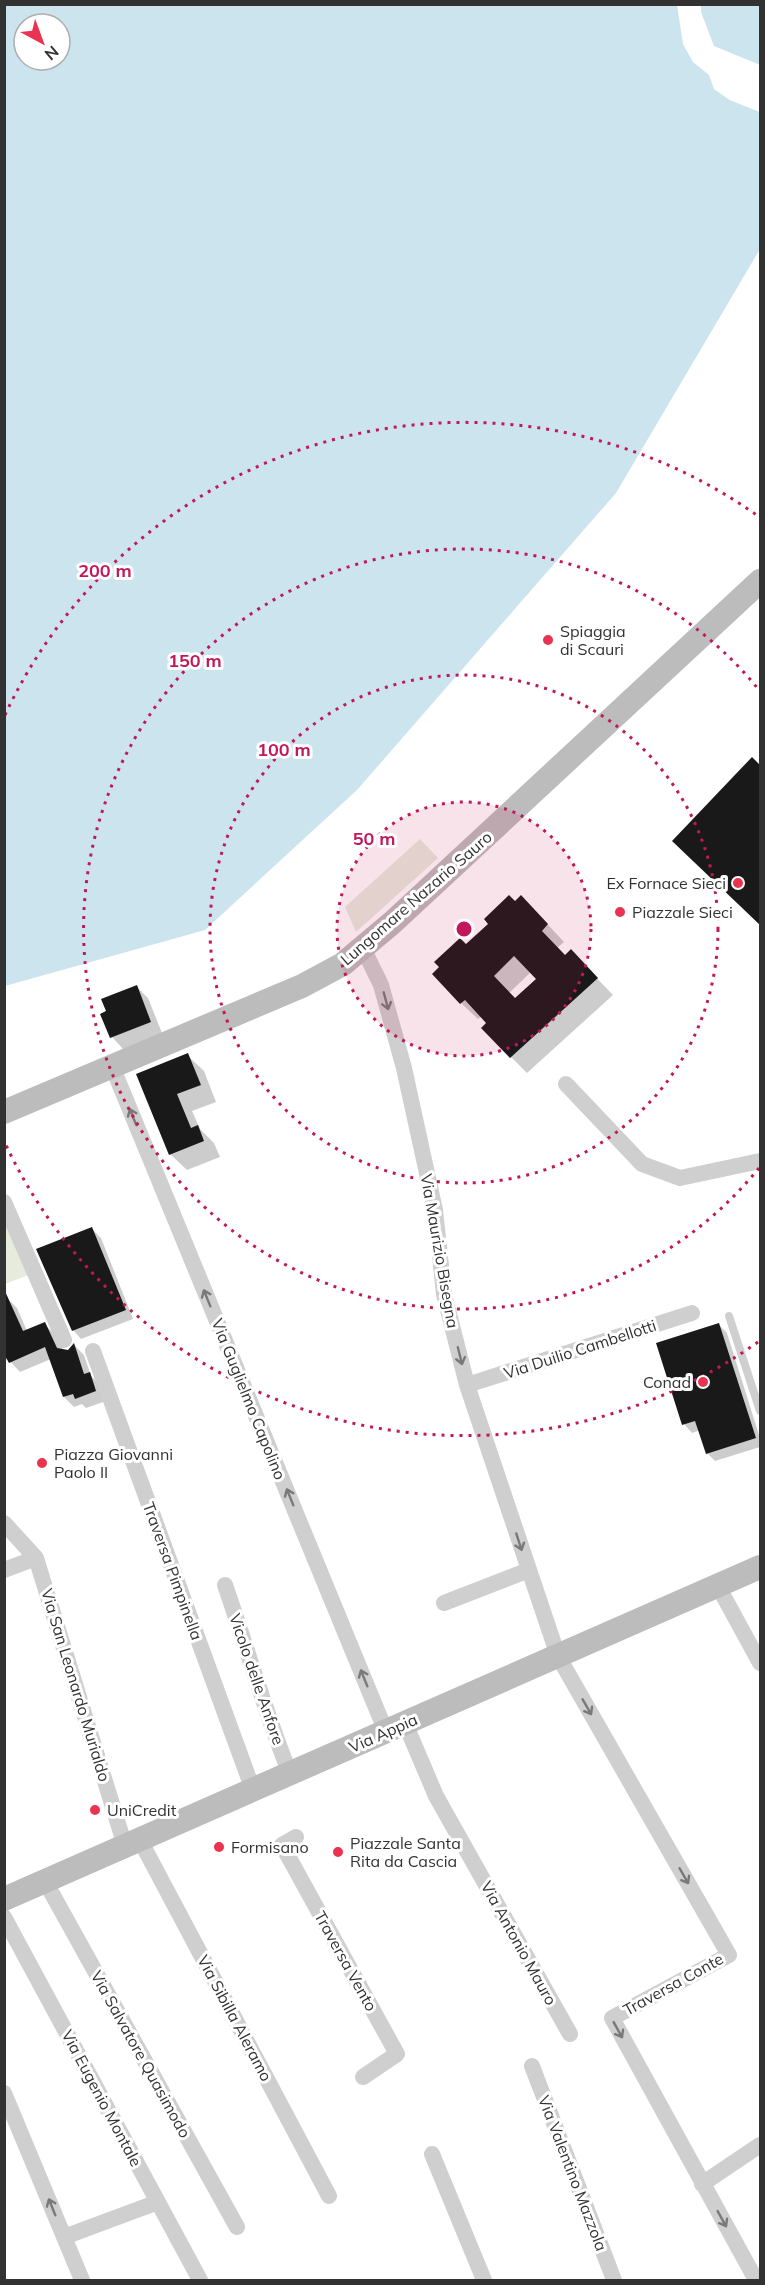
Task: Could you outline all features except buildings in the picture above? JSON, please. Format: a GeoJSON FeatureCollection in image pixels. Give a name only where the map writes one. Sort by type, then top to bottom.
{"type":"FeatureCollection","features":[{"type":"Feature","properties":{"kind":"street","name":"Lungomare Nazario Sauro"},"geometry":{"type":"LineString","coordinates":[[4,1112],[302,986],[343,964],[460,862],[760,581]]}},
{"type":"Feature","properties":{"kind":"street","name":"Via Maurizio Bisegna"},"geometry":{"type":"LineString","coordinates":[[363,948],[381,985],[404,1068],[435,1210],[444,1294],[467,1385],[558,1656]]}},
{"type":"Feature","properties":{"kind":"street","name":"Via Guglielmo Capolino"},"geometry":{"type":"LineString","coordinates":[[112,1066],[396,1727]]}},
{"type":"Feature","properties":{"kind":"street"},"geometry":{"type":"LineString","coordinates":[[566,1084],[642,1164],[680,1178],[760,1161]]}},
{"type":"Feature","properties":{"kind":"street"},"geometry":{"type":"LineString","coordinates":[[4,1202],[64,1340]]}},
{"type":"Feature","properties":{"kind":"street","name":"Via Duilio Cambellotti"},"geometry":{"type":"LineString","coordinates":[[467,1385],[692,1313]]}},
{"type":"Feature","properties":{"kind":"street","name":"Traversa Pimpinella"},"geometry":{"type":"LineString","coordinates":[[93,1351],[253,1790]]}},
{"type":"Feature","properties":{"kind":"street"},"geometry":{"type":"LineString","coordinates":[[4,1523],[36,1558],[4,1570]]}},
{"type":"Feature","properties":{"kind":"street","name":"Via San Leonardo Murialdo"},"geometry":{"type":"LineString","coordinates":[[36,1558],[133,1843]]}},
{"type":"Feature","properties":{"kind":"street","name":"Via Appia"},"geometry":{"type":"LineString","coordinates":[[4,1899],[760,1567]]}},
{"type":"Feature","properties":{"kind":"street"},"geometry":{"type":"LineString","coordinates":[[444,1603],[529,1570]]}},
{"type":"Feature","properties":{"kind":"street","name":"Vicolo delle Anfore"},"geometry":{"type":"LineString","coordinates":[[225,1585],[254,1669],[264,1708],[290,1774]]}},
{"type":"Feature","properties":{"kind":"street"},"geometry":{"type":"LineString","coordinates":[[718,1586],[760,1664]]}},
{"type":"Feature","properties":{"kind":"street","name":"Traversa Conte"},"geometry":{"type":"LineString","coordinates":[[558,1656],[729,1955],[612,2018],[756,2280]]}},
{"type":"Feature","properties":{"kind":"street","name":"Via Antonio Mauro"},"geometry":{"type":"LineString","coordinates":[[396,1727],[570,2034]]}},
{"type":"Feature","properties":{"kind":"street","name":"Traversa Vento"},"geometry":{"type":"LineString","coordinates":[[296,1837],[282,1845],[397,2054],[363,2077]]}},
{"type":"Feature","properties":{"kind":"street","name":"Via Sibilla Aleramo"},"geometry":{"type":"LineString","coordinates":[[133,1843],[329,2196]]}},
{"type":"Feature","properties":{"kind":"street","name":"Via Salvatore Quasimodo"},"geometry":{"type":"LineString","coordinates":[[45,1881],[237,2227]]}},
{"type":"Feature","properties":{"kind":"street","name":"Via Eugenio Montale"},"geometry":{"type":"LineString","coordinates":[[4,1917],[200,2280]]}},
{"type":"Feature","properties":{"kind":"street","name":"Via Valentino Mazzola"},"geometry":{"type":"LineString","coordinates":[[532,2066],[614,2280]]}},
{"type":"Feature","properties":{"kind":"street"},"geometry":{"type":"LineString","coordinates":[[4,2093],[82,2280]]}},
{"type":"Feature","properties":{"kind":"street"},"geometry":{"type":"LineString","coordinates":[[702,2184],[760,2145]]}},
{"type":"Feature","properties":{"kind":"street"},"geometry":{"type":"LineString","coordinates":[[432,2154],[484,2280]]}},
{"type":"Feature","properties":{"kind":"street"},"geometry":{"type":"LineString","coordinates":[[64,2237],[158,2202]]}},
{"type":"Feature","properties":{"kind":"lane"},"geometry":{"type":"LineString","coordinates":[[729,1316],[760,1411]]}},
{"type":"Feature","properties":{"kind":"shaded area"},"geometry":{"type":"Polygon","coordinates":[[[420,839],[438,858],[356,932],[345,907],[420,839]]]}},
{"type":"Feature","properties":{"kind":"shaded area"},"geometry":{"type":"Polygon","coordinates":[[[4,1211],[31,1274],[5,1284],[4,1284],[4,1211]]]}},
{"type":"Feature","properties":{"kind":"water"},"geometry":{"type":"Polygon","coordinates":[[[5,5],[677,5],[683,44],[693,62],[709,75],[714,89],[730,100],[760,112],[760,249],[616,493],[357,790],[205,930],[5,986],[5,5]]]}},
{"type":"Feature","properties":{"kind":"water"},"geometry":{"type":"Polygon","coordinates":[[[701,5],[760,5],[760,65],[714,46],[701,12],[701,5]]]}},
{"type":"Feature","properties":{"kind":"pier"},"geometry":{"type":"Polygon","coordinates":[[[716,85],[731,98],[760,108],[760,112],[730,100],[714,89],[716,85]]]}},
{"type":"Feature","properties":{"kind":"place","name":"Spiaggia di Scauri"},"geometry":{"type":"Point","coordinates":[548,640]}},
{"type":"Feature","properties":{"kind":"place","name":"Ex Fornace Sieci"},"geometry":{"type":"Point","coordinates":[738,883]}},
{"type":"Feature","properties":{"kind":"place","name":"Piazzale Sieci"},"geometry":{"type":"Point","coordinates":[620,912]}},
{"type":"Feature","properties":{"kind":"place","name":"Conad"},"geometry":{"type":"Point","coordinates":[703,1382]}},
{"type":"Feature","properties":{"kind":"place","name":"Piazza Giovanni Paolo II"},"geometry":{"type":"Point","coordinates":[42,1463]}},
{"type":"Feature","properties":{"kind":"place","name":"UniCredit"},"geometry":{"type":"Point","coordinates":[95,1810]}},
{"type":"Feature","properties":{"kind":"place","name":"Formisano"},"geometry":{"type":"Point","coordinates":[219,1847]}},
{"type":"Feature","properties":{"kind":"place","name":"Piazzale Santa Rita da Cascia"},"geometry":{"type":"Point","coordinates":[338,1852]}}]}
